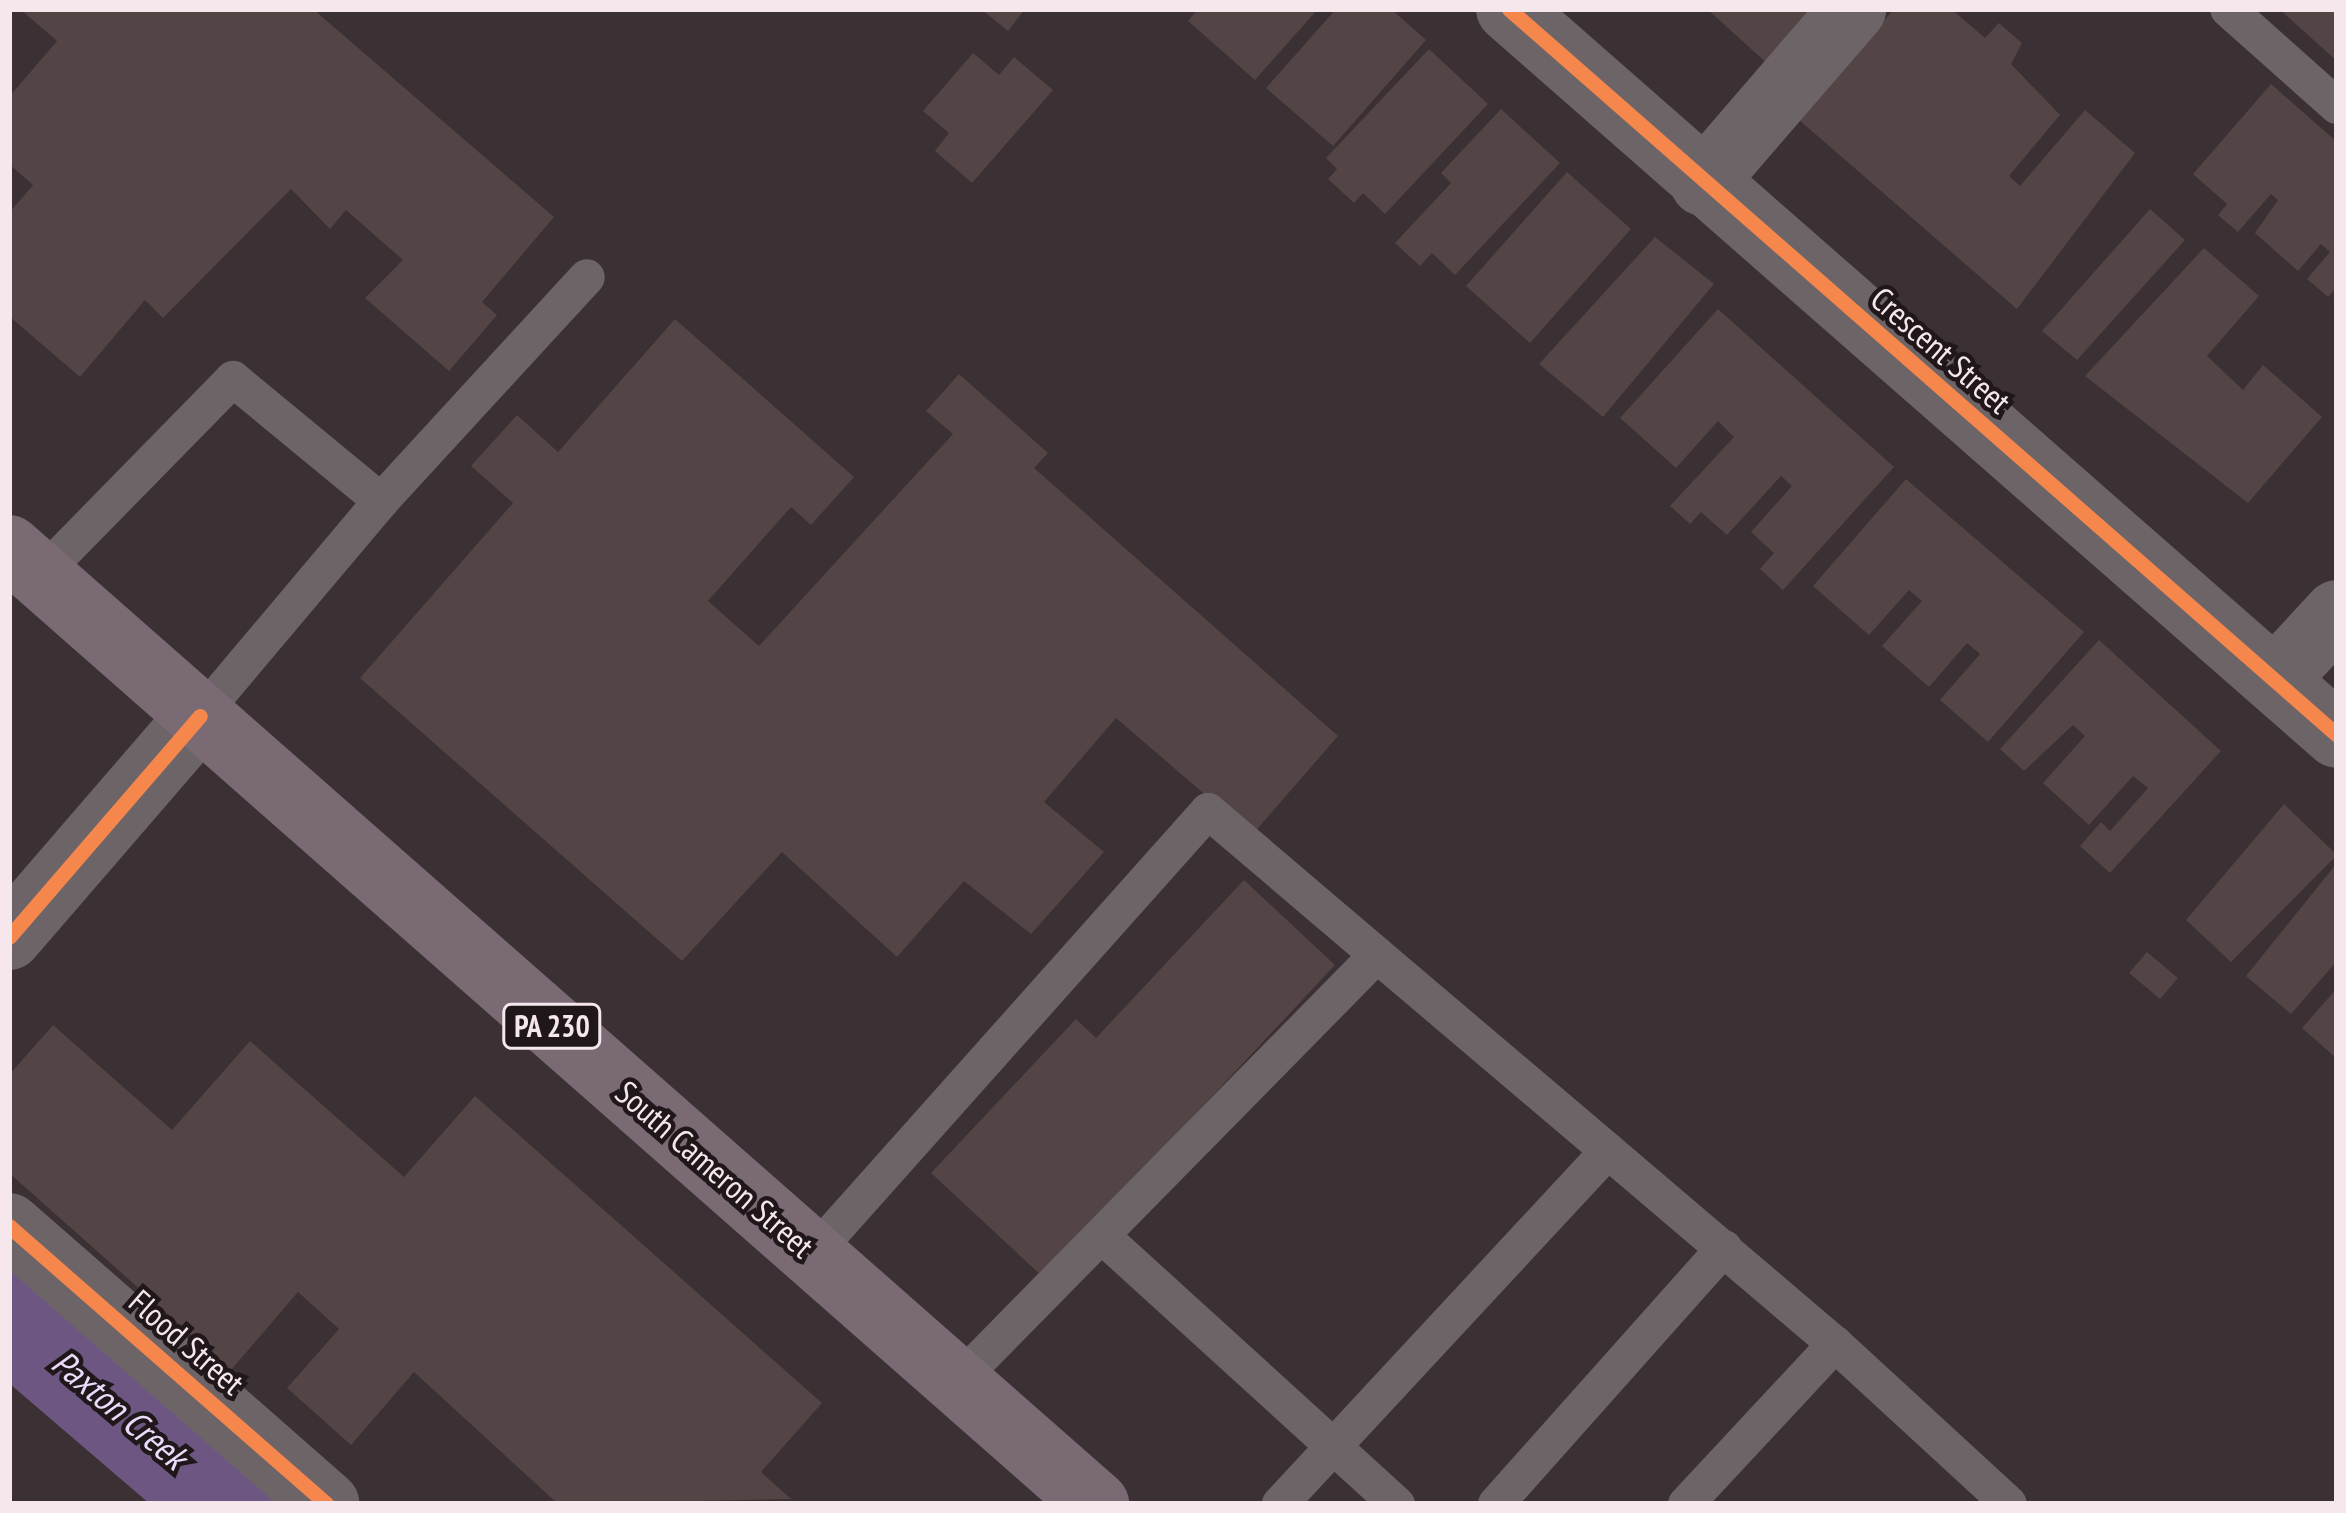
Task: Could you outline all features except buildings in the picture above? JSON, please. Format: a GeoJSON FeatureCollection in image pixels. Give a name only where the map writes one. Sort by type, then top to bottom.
{"type":"FeatureCollection","features":[{"type":"Feature","properties":{"kind":"highway","name":"South Cameron Street"},"geometry":{"type":"LineString","coordinates":[[24,562],[957,1382],[1082,1500]]}},
{"type":"Feature","properties":{"kind":"street","name":"Crescent Street"},"geometry":{"type":"LineString","coordinates":[[1509,9],[2337,735]]}},
{"type":"Feature","properties":{"kind":"street"},"geometry":{"type":"LineString","coordinates":[[1703,183],[1853,9]]}},
{"type":"Feature","properties":{"kind":"street"},"geometry":{"type":"LineString","coordinates":[[2276,680],[2337,613]]}},
{"type":"Feature","properties":{"kind":"street"},"geometry":{"type":"LineString","coordinates":[[9,937],[200,716]]}},
{"type":"Feature","properties":{"kind":"street","name":"Flood Street"},"geometry":{"type":"LineString","coordinates":[[9,1226],[326,1504]]}},
{"type":"Feature","properties":{"kind":"lane"},"geometry":{"type":"LineString","coordinates":[[2228,9],[2337,106]]}},
{"type":"Feature","properties":{"kind":"lane"},"geometry":{"type":"LineString","coordinates":[[200,716],[381,501],[587,277]]}},
{"type":"Feature","properties":{"kind":"lane"},"geometry":{"type":"LineString","coordinates":[[24,562],[232,379],[381,501]]}},
{"type":"Feature","properties":{"kind":"lane"},"geometry":{"type":"LineString","coordinates":[[812,1255],[1208,811],[1835,1344],[2009,1504]]}},
{"type":"Feature","properties":{"kind":"lane"},"geometry":{"type":"LineString","coordinates":[[957,1382],[1377,955]]}},
{"type":"Feature","properties":{"kind":"lane"},"geometry":{"type":"LineString","coordinates":[[1280,1504],[1608,1150]]}},
{"type":"Feature","properties":{"kind":"lane"},"geometry":{"type":"LineString","coordinates":[[1102,1236],[1397,1504]]}},
{"type":"Feature","properties":{"kind":"lane"},"geometry":{"type":"LineString","coordinates":[[1496,1504],[1724,1248]]}},
{"type":"Feature","properties":{"kind":"lane"},"geometry":{"type":"LineString","coordinates":[[1686,1504],[1835,1344]]}},
{"type":"Feature","properties":{"kind":"waterway","name":"Paxton Creek"},"geometry":{"type":"LineString","coordinates":[[9,1314],[231,1504]]}},
{"type":"Feature","properties":{"kind":"cycle path"},"geometry":{"type":"LineString","coordinates":[[1509,9],[2337,735]]}},
{"type":"Feature","properties":{"kind":"cycle path"},"geometry":{"type":"LineString","coordinates":[[9,937],[200,716]]}},
{"type":"Feature","properties":{"kind":"cycle path"},"geometry":{"type":"LineString","coordinates":[[9,1226],[326,1504]]}}]}
